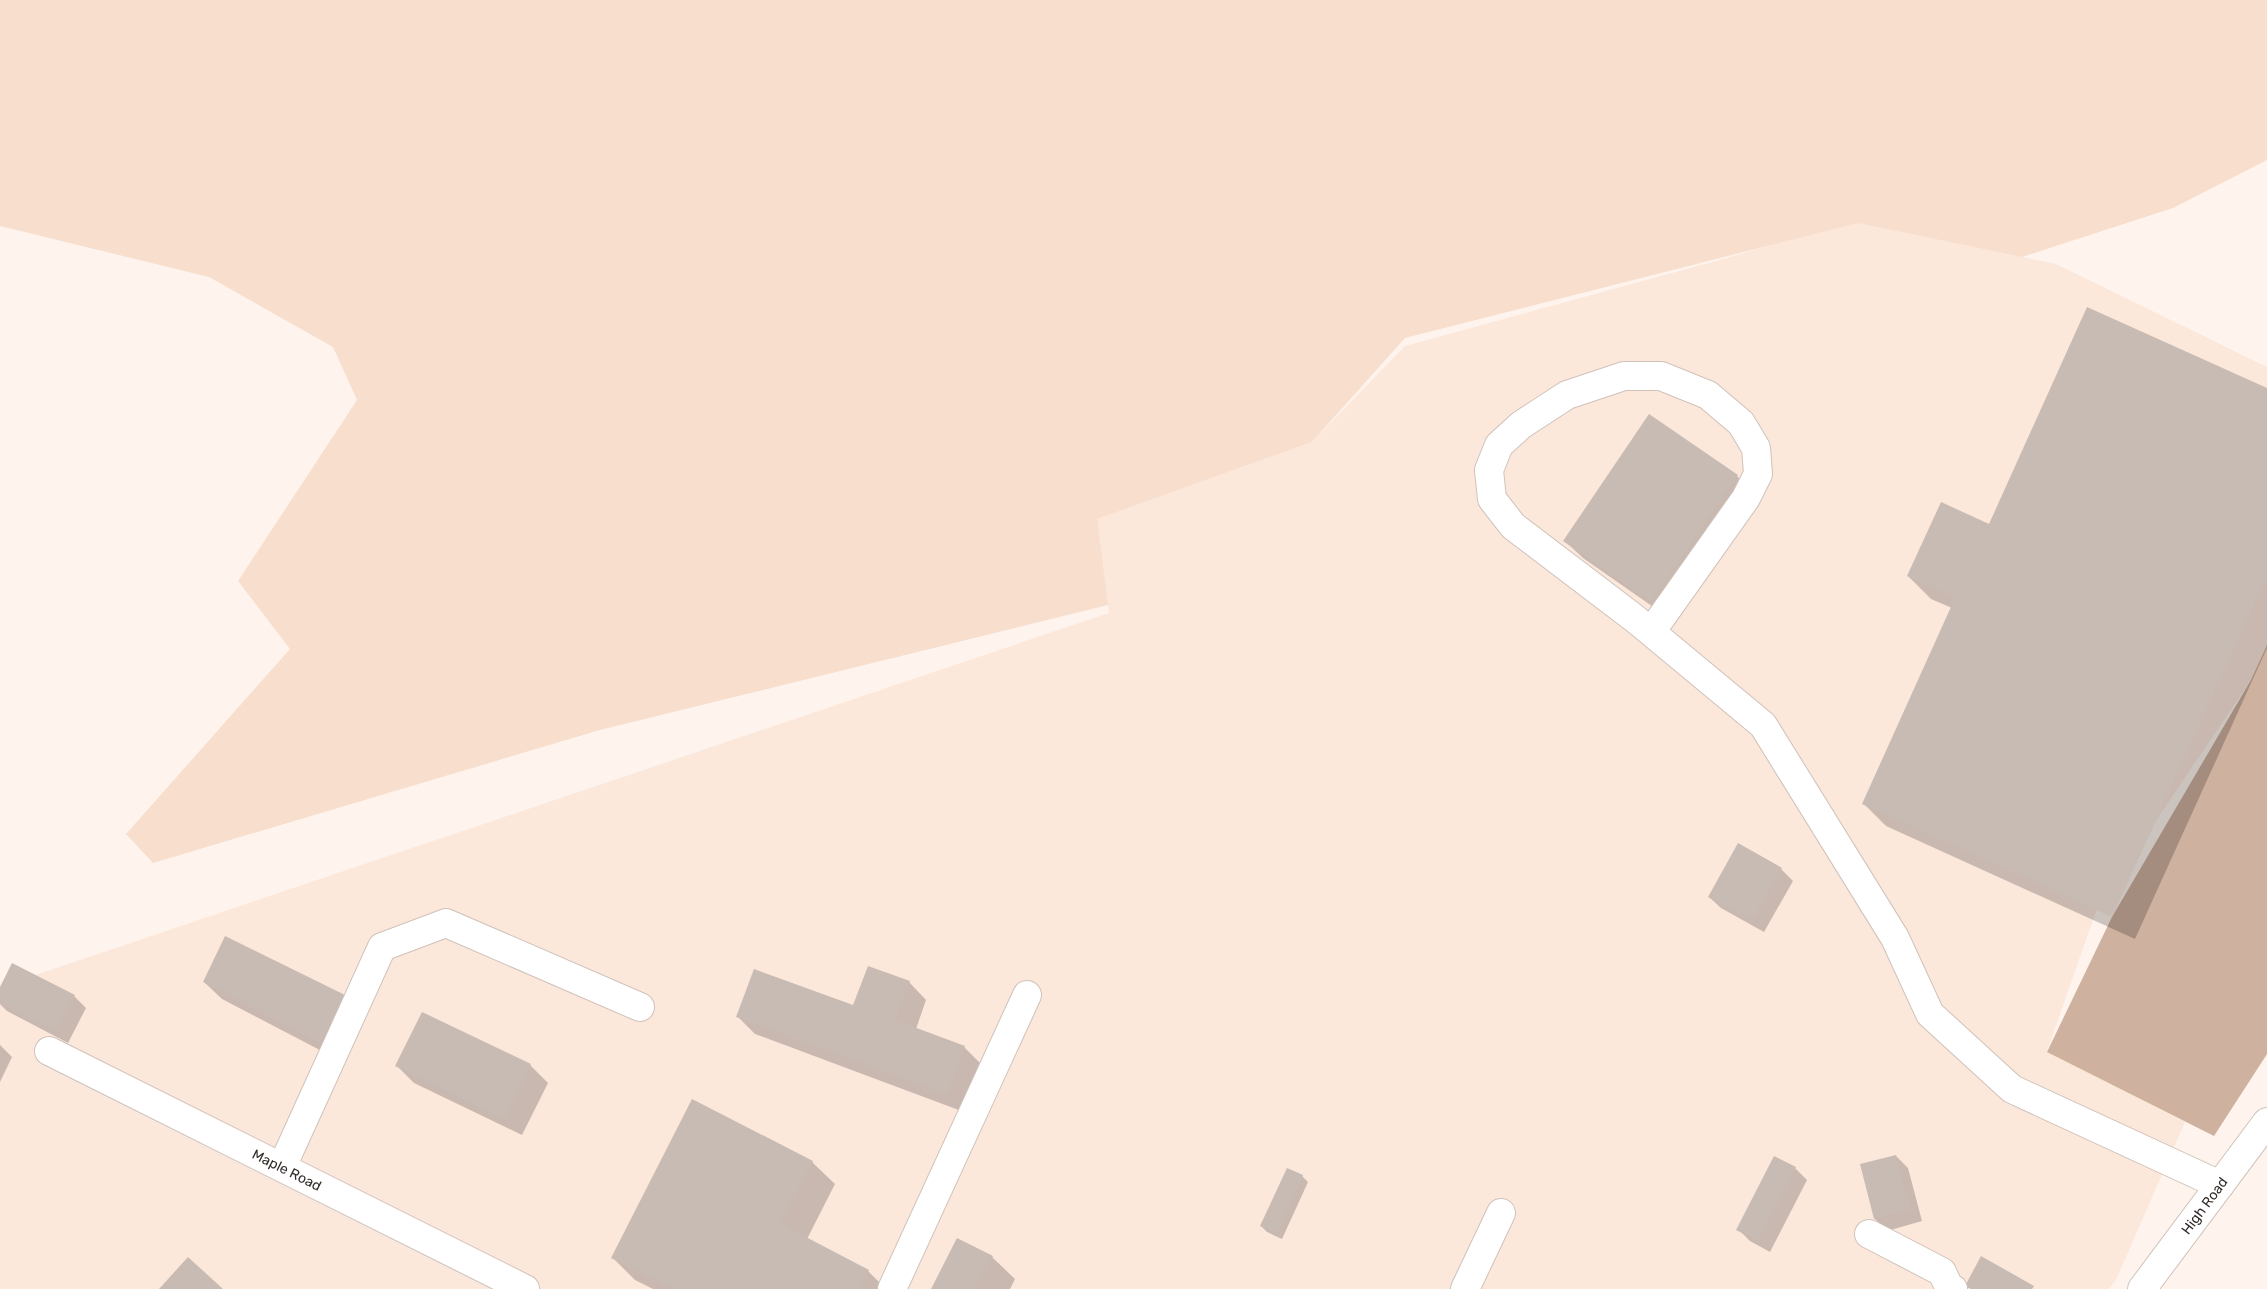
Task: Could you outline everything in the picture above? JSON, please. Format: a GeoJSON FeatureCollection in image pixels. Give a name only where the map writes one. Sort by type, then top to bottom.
{"type":"FeatureCollection","features":[{"type":"Feature","properties":{"kind":"street"},"geometry":{"type":"LineString","coordinates":[[1651,632],[1746,498],[1758,474],[1756,448],[1741,422],[1708,396],[1661,376],[1624,376],[1567,395],[1520,425],[1499,445],[1489,470],[1492,499],[1512,526],[1651,632],[1763,725],[1895,938],[1930,1014],[2012,1089],[2220,1185]]}},
{"type":"Feature","properties":{"kind":"street"},"geometry":{"type":"LineString","coordinates":[[282,1167],[382,947],[446,923],[640,1007]]}},
{"type":"Feature","properties":{"kind":"street"},"geometry":{"type":"LineString","coordinates":[[892,1289],[1027,996]]}},
{"type":"Feature","properties":{"kind":"street","name":"Maple Road"},"geometry":{"type":"LineString","coordinates":[[49,1051],[525,1289]]}},
{"type":"Feature","properties":{"kind":"street","name":"High Road"},"geometry":{"type":"LineString","coordinates":[[2142,1289],[2267,1122]]}},
{"type":"Feature","properties":{"kind":"street"},"geometry":{"type":"LineString","coordinates":[[1465,1289],[1501,1213]]}},
{"type":"Feature","properties":{"kind":"street"},"geometry":{"type":"LineString","coordinates":[[1869,1234],[1942,1272],[1949,1287],[1953,1289]]}},
{"type":"Feature","properties":{"kind":"shaded area"},"geometry":{"type":"Polygon","coordinates":[[[0,0],[2267,0],[2267,160],[2173,208],[2022,257],[1858,223],[1405,338],[1312,442],[1097,519],[1108,605],[600,730],[153,863],[126,834],[290,649],[238,581],[357,400],[333,347],[209,277],[0,226],[0,0]]]}},
{"type":"Feature","properties":{"kind":"shaded area"},"geometry":{"type":"Polygon","coordinates":[[[1850,221],[2056,264],[2267,367],[2267,645],[2251,680],[2098,906],[2047,1051],[2185,1122],[2116,1280],[2109,1289],[0,1289],[0,987],[1109,613],[1096,519],[1312,442],[1405,346],[1734,256],[1850,221]]]}},
{"type":"Feature","properties":{"kind":"shaded area"},"geometry":{"type":"Polygon","coordinates":[[[2267,645],[2267,1054],[2214,1136],[2047,1052],[2112,917],[2251,680],[2267,645]]]}},
{"type":"Feature","properties":{"kind":"building"},"geometry":{"type":"Polygon","coordinates":[[[2087,307],[2267,388],[2267,576],[2112,917],[1862,804],[1955,598],[1907,576],[1941,502],[1989,524],[2087,307]]]}},
{"type":"Feature","properties":{"kind":"building"},"geometry":{"type":"Polygon","coordinates":[[[1649,414],[1738,475],[1651,602],[1563,541],[1649,414]]]}},
{"type":"Feature","properties":{"kind":"building"},"geometry":{"type":"Polygon","coordinates":[[[1738,843],[1782,868],[1752,921],[1708,897],[1738,843]]]}},
{"type":"Feature","properties":{"kind":"building"},"geometry":{"type":"Polygon","coordinates":[[[225,936],[345,995],[321,1043],[203,982],[225,936]]]}},
{"type":"Feature","properties":{"kind":"building"},"geometry":{"type":"Polygon","coordinates":[[[12,963],[75,995],[56,1032],[0,1003],[0,987],[12,963]]]}},
{"type":"Feature","properties":{"kind":"building"},"geometry":{"type":"Polygon","coordinates":[[[868,966],[910,981],[895,1020],[965,1046],[947,1095],[736,1017],[754,969],[853,1005],[868,966]]]}},
{"type":"Feature","properties":{"kind":"building"},"geometry":{"type":"Polygon","coordinates":[[[422,1012],[531,1064],[504,1119],[395,1066],[422,1012]]]}},
{"type":"Feature","properties":{"kind":"building"},"geometry":{"type":"Polygon","coordinates":[[[692,1099],[813,1161],[781,1224],[869,1270],[859,1289],[672,1289],[611,1258],[692,1099]]]}},
{"type":"Feature","properties":{"kind":"building"},"geometry":{"type":"Polygon","coordinates":[[[1896,1155],[1911,1209],[1874,1219],[1860,1164],[1896,1155]]]}},
{"type":"Feature","properties":{"kind":"building"},"geometry":{"type":"Polygon","coordinates":[[[1774,1156],[1796,1167],[1758,1241],[1736,1230],[1774,1156]]]}},
{"type":"Feature","properties":{"kind":"building"},"geometry":{"type":"Polygon","coordinates":[[[1287,1168],[1303,1175],[1277,1234],[1260,1226],[1287,1168]]]}},
{"type":"Feature","properties":{"kind":"building"},"geometry":{"type":"Polygon","coordinates":[[[957,1238],[993,1256],[976,1289],[931,1289],[957,1238]]]}},
{"type":"Feature","properties":{"kind":"building"},"geometry":{"type":"Polygon","coordinates":[[[1981,1256],[2034,1286],[2032,1289],[1971,1289],[1965,1286],[1981,1256]]]}},
{"type":"Feature","properties":{"kind":"building"},"geometry":{"type":"Polygon","coordinates":[[[188,1257],[223,1289],[159,1289],[188,1257]]]}}]}
